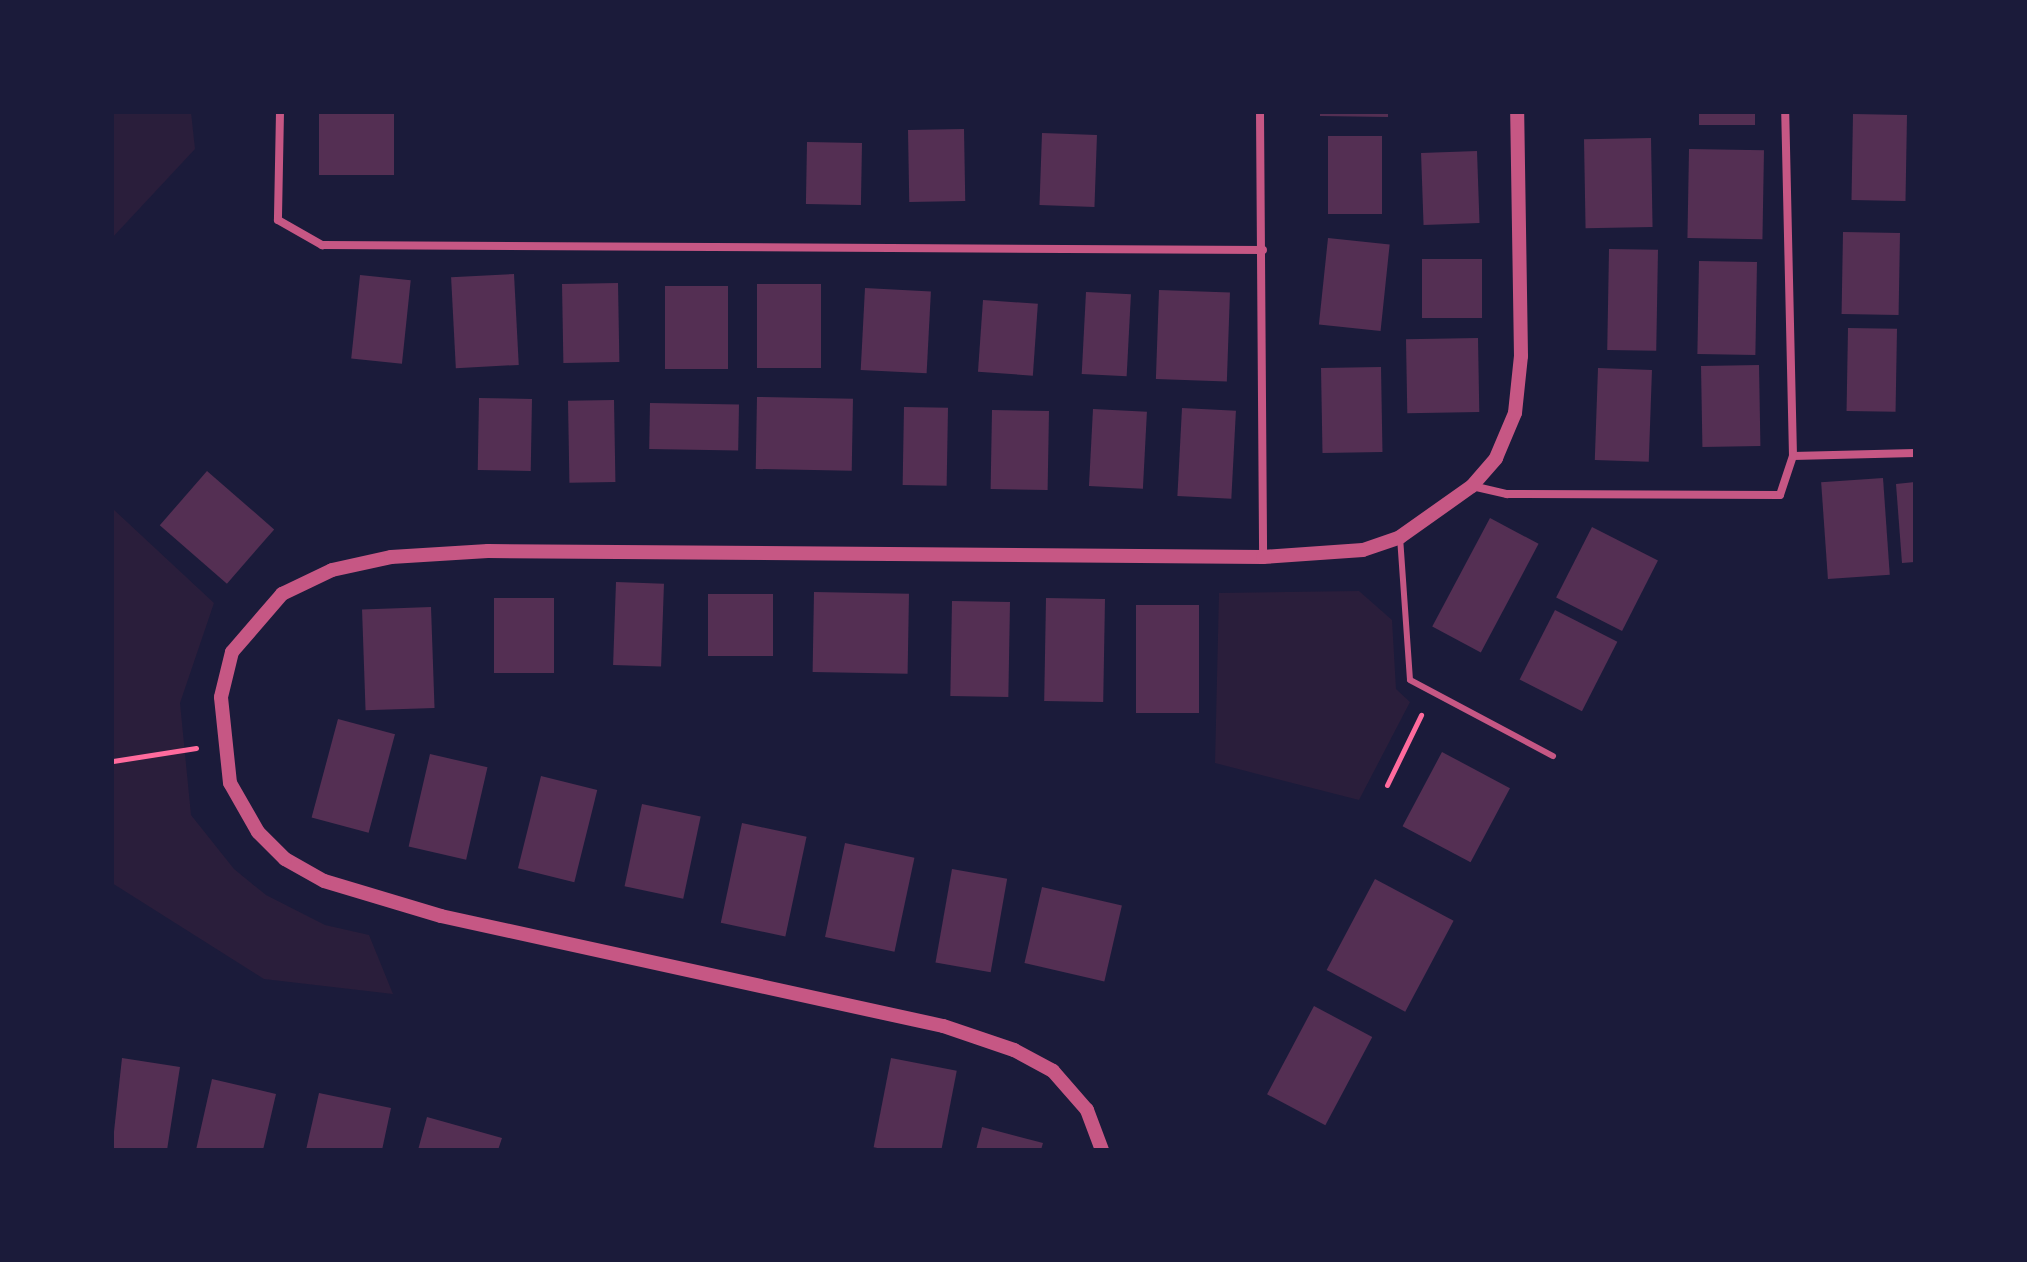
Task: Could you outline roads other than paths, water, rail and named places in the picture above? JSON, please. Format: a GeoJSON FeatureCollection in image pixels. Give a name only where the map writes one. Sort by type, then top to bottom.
{"type":"FeatureCollection","features":[{"type":"Feature","properties":{"kind":"street"},"geometry":{"type":"LineString","coordinates":[[280,112],[278,220],[322,245],[1263,250]]}},
{"type":"Feature","properties":{"kind":"street"},"geometry":{"type":"LineString","coordinates":[[1260,112],[1263,557]]}},
{"type":"Feature","properties":{"kind":"street"},"geometry":{"type":"LineString","coordinates":[[1102,1150],[1087,1110],[1053,1071],[1000,1045],[943,1026],[441,916],[324,881],[258,832],[230,783],[221,697],[232,652],[253,621],[282,594],[332,570],[391,557],[488,551],[1263,557],[1363,550],[1400,537],[1472,486],[1496,458],[1515,413],[1521,356],[1517,112]]}},
{"type":"Feature","properties":{"kind":"street"},"geometry":{"type":"LineString","coordinates":[[1472,486],[1507,494],[1780,495],[1793,456],[1785,112]]}},
{"type":"Feature","properties":{"kind":"street"},"geometry":{"type":"LineString","coordinates":[[1793,456],[1915,453]]}},
{"type":"Feature","properties":{"kind":"lane"},"geometry":{"type":"LineString","coordinates":[[1400,537],[1410,680],[1553,756]]}}]}
